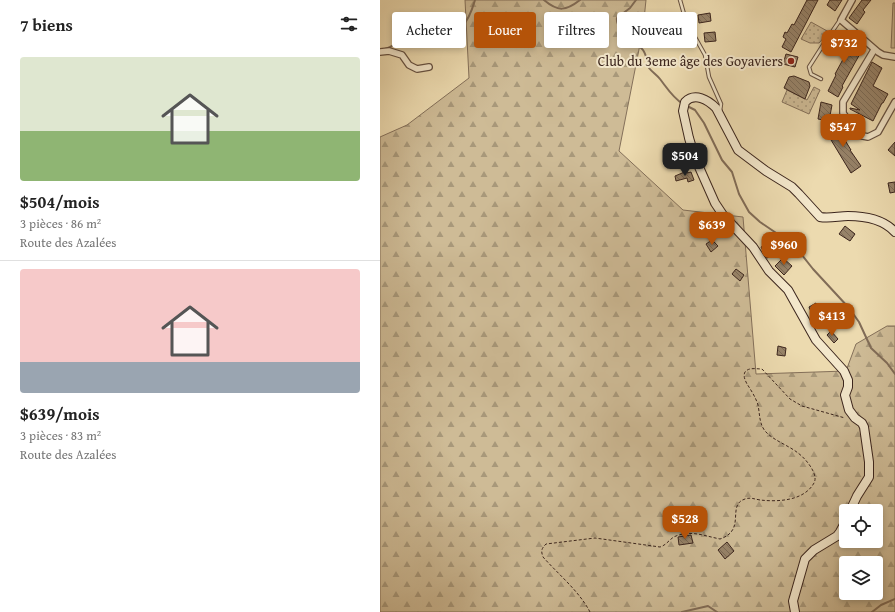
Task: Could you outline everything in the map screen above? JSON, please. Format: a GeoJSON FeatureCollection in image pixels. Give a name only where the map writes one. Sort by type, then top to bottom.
{"type":"FeatureCollection","features":[{"type":"Feature","properties":{"kind":"main road"},"geometry":{"type":"LineString","coordinates":[[853,504],[856,496],[867,482],[869,471],[864,427],[849,410],[845,395],[848,387],[848,380],[844,370],[816,340],[788,290],[769,271],[753,247],[723,215],[715,203],[695,158],[684,118],[683,106],[685,102],[692,97],[698,97],[711,103],[716,108],[738,150],[766,171],[792,187],[820,217],[831,218],[848,216],[876,220],[887,224],[895,232]]}},
{"type":"Feature","properties":{"kind":"main road"},"geometry":{"type":"LineString","coordinates":[[795,612],[793,600],[805,559],[814,550],[837,536],[839,533]]}},
{"type":"Feature","properties":{"kind":"street"},"geometry":{"type":"LineString","coordinates":[[852,0],[840,20],[874,50],[883,55],[895,57]]}},
{"type":"Feature","properties":{"kind":"street"},"geometry":{"type":"LineString","coordinates":[[874,50],[843,102],[843,113],[858,135],[868,137],[878,132],[895,102]]}},
{"type":"Feature","properties":{"kind":"street"},"geometry":{"type":"LineString","coordinates":[[380,52],[389,51],[402,55],[409,65],[417,69],[429,67]]}},
{"type":"Feature","properties":{"kind":"lane"},"geometry":{"type":"LineString","coordinates":[[680,0],[686,21],[705,55],[709,77],[721,104],[719,116]]}},
{"type":"Feature","properties":{"kind":"lane"},"geometry":{"type":"LineString","coordinates":[[821,79],[811,74],[809,67],[840,20]]}},
{"type":"Feature","properties":{"kind":"path"},"geometry":{"type":"LineString","coordinates":[[590,612],[572,586],[543,557],[541,552],[542,548],[546,544],[596,538],[660,547],[664,546],[677,535],[692,533],[706,534],[720,538],[731,534],[734,529],[737,505],[740,501],[750,498],[770,501],[796,498],[801,496],[814,484],[816,479],[815,474],[798,453],[774,439],[765,430],[759,420],[758,405],[744,379],[744,374],[746,371],[752,368],[762,369],[790,399],[802,406],[845,418],[853,416]]}},
{"type":"Feature","properties":{"kind":"green space"},"geometry":{"type":"Polygon","coordinates":[[[465,0],[646,0],[645,12],[617,12],[617,48],[639,48],[619,151],[683,210],[743,217],[756,374],[846,371],[856,344],[887,326],[895,326],[895,612],[380,612],[380,137],[407,125],[469,78],[465,0]]]}},
{"type":"Feature","properties":{"kind":"green space"},"geometry":{"type":"Polygon","coordinates":[[[893,3],[895,3],[895,48],[891,48],[893,3]]]}},
{"type":"Feature","properties":{"kind":"green space"},"geometry":{"type":"Polygon","coordinates":[[[811,22],[829,32],[819,43],[810,43],[801,39],[811,22]]]}},
{"type":"Feature","properties":{"kind":"green space"},"geometry":{"type":"Polygon","coordinates":[[[814,87],[820,90],[809,114],[782,102],[787,90],[807,100],[814,87]]]}},
{"type":"Feature","properties":{"kind":"building"},"geometry":{"type":"Polygon","coordinates":[[[807,0],[818,0],[791,52],[782,47],[786,39],[783,37],[785,32],[787,33],[792,24],[794,25],[807,0]]]}},
{"type":"Feature","properties":{"kind":"building"},"geometry":{"type":"Polygon","coordinates":[[[830,0],[842,0],[835,11],[827,5],[830,0]]]}},
{"type":"Feature","properties":{"kind":"building"},"geometry":{"type":"Polygon","coordinates":[[[862,0],[871,0],[863,10],[865,12],[857,24],[849,18],[862,0]]]}},
{"type":"Feature","properties":{"kind":"building"},"geometry":{"type":"Polygon","coordinates":[[[710,13],[711,21],[699,23],[698,15],[710,13]]]}},
{"type":"Feature","properties":{"kind":"building"},"geometry":{"type":"Polygon","coordinates":[[[715,32],[716,41],[705,42],[704,33],[715,32]]]}},
{"type":"Feature","properties":{"kind":"building"},"geometry":{"type":"Polygon","coordinates":[[[840,32],[849,38],[846,44],[861,52],[842,86],[843,87],[838,97],[828,91],[847,52],[832,44],[840,32]]]}},
{"type":"Feature","properties":{"kind":"building"},"geometry":{"type":"Polygon","coordinates":[[[786,54],[798,57],[795,67],[783,64],[786,54]]]}},
{"type":"Feature","properties":{"kind":"building"},"geometry":{"type":"Polygon","coordinates":[[[872,62],[882,68],[873,86],[888,94],[873,121],[850,109],[860,110],[851,104],[872,62]]]}},
{"type":"Feature","properties":{"kind":"building"},"geometry":{"type":"Polygon","coordinates":[[[794,76],[809,82],[810,86],[805,99],[784,88],[789,77],[794,76]]]}},
{"type":"Feature","properties":{"kind":"building"},"geometry":{"type":"Polygon","coordinates":[[[821,102],[832,105],[829,121],[818,119],[821,102]]]}},
{"type":"Feature","properties":{"kind":"building"},"geometry":{"type":"Polygon","coordinates":[[[835,124],[861,166],[851,173],[825,130],[835,124]]]}},
{"type":"Feature","properties":{"kind":"building"},"geometry":{"type":"Polygon","coordinates":[[[895,142],[895,156],[888,150],[895,142]]]}},
{"type":"Feature","properties":{"kind":"building"},"geometry":{"type":"Polygon","coordinates":[[[687,171],[687,173],[691,172],[694,180],[688,182],[687,178],[676,181],[675,176],[687,171]]]}},
{"type":"Feature","properties":{"kind":"building"},"geometry":{"type":"Polygon","coordinates":[[[895,182],[895,192],[890,193],[888,183],[895,182]]]}},
{"type":"Feature","properties":{"kind":"building"},"geometry":{"type":"Polygon","coordinates":[[[845,226],[855,234],[850,241],[839,234],[845,226]]]}},
{"type":"Feature","properties":{"kind":"building"},"geometry":{"type":"Polygon","coordinates":[[[712,240],[718,246],[711,252],[706,244],[712,240]]]}},
{"type":"Feature","properties":{"kind":"building"},"geometry":{"type":"Polygon","coordinates":[[[768,243],[773,255],[767,258],[761,247],[768,243]]]}},
{"type":"Feature","properties":{"kind":"building"},"geometry":{"type":"Polygon","coordinates":[[[783,258],[792,266],[784,275],[775,266],[783,258]]]}},
{"type":"Feature","properties":{"kind":"building"},"geometry":{"type":"Polygon","coordinates":[[[736,269],[744,275],[740,281],[732,274],[736,269]]]}},
{"type":"Feature","properties":{"kind":"building"},"geometry":{"type":"Polygon","coordinates":[[[816,303],[821,313],[813,317],[809,307],[816,303]]]}},
{"type":"Feature","properties":{"kind":"building"},"geometry":{"type":"Polygon","coordinates":[[[831,331],[838,339],[834,343],[827,335],[831,331]]]}},
{"type":"Feature","properties":{"kind":"building"},"geometry":{"type":"Polygon","coordinates":[[[778,346],[786,348],[785,356],[777,355],[778,346]]]}},
{"type":"Feature","properties":{"kind":"building"},"geometry":{"type":"Polygon","coordinates":[[[691,535],[693,543],[679,545],[678,537],[691,535]]]}},
{"type":"Feature","properties":{"kind":"building"},"geometry":{"type":"Polygon","coordinates":[[[727,542],[734,551],[725,559],[718,550],[727,542]]]}},
{"type":"Feature","properties":{"kind":"waterway"},"geometry":{"type":"LineString","coordinates":[[385,49],[414,36],[432,38],[441,37],[456,32],[465,23],[475,0]]}},
{"type":"Feature","properties":{"kind":"waterway"},"geometry":{"type":"LineString","coordinates":[[544,0],[554,7],[562,9],[580,0]]}},
{"type":"Feature","properties":{"kind":"waterway"},"geometry":{"type":"LineString","coordinates":[[636,0],[630,8],[617,18],[619,27],[643,50],[649,68],[673,96],[683,104]]}},
{"type":"Feature","properties":{"kind":"waterway"},"geometry":{"type":"LineString","coordinates":[[687,106],[695,110],[704,123],[722,160],[732,172],[739,194],[749,212],[760,222],[794,245],[813,269],[849,308],[859,322],[871,348],[887,363],[895,374]]}},
{"type":"Feature","properties":{"kind":"waterway"},"geometry":{"type":"LineString","coordinates":[[872,612],[881,605],[895,599]]}},
{"type":"Feature","properties":{"kind":"waterway"},"geometry":{"type":"LineString","coordinates":[[682,612],[708,606],[717,612]]}},
{"type":"Feature","properties":{"kind":"place","name":"Club du 3eme âge des Goyaviers"},"geometry":{"type":"Point","coordinates":[791,61]}}]}
